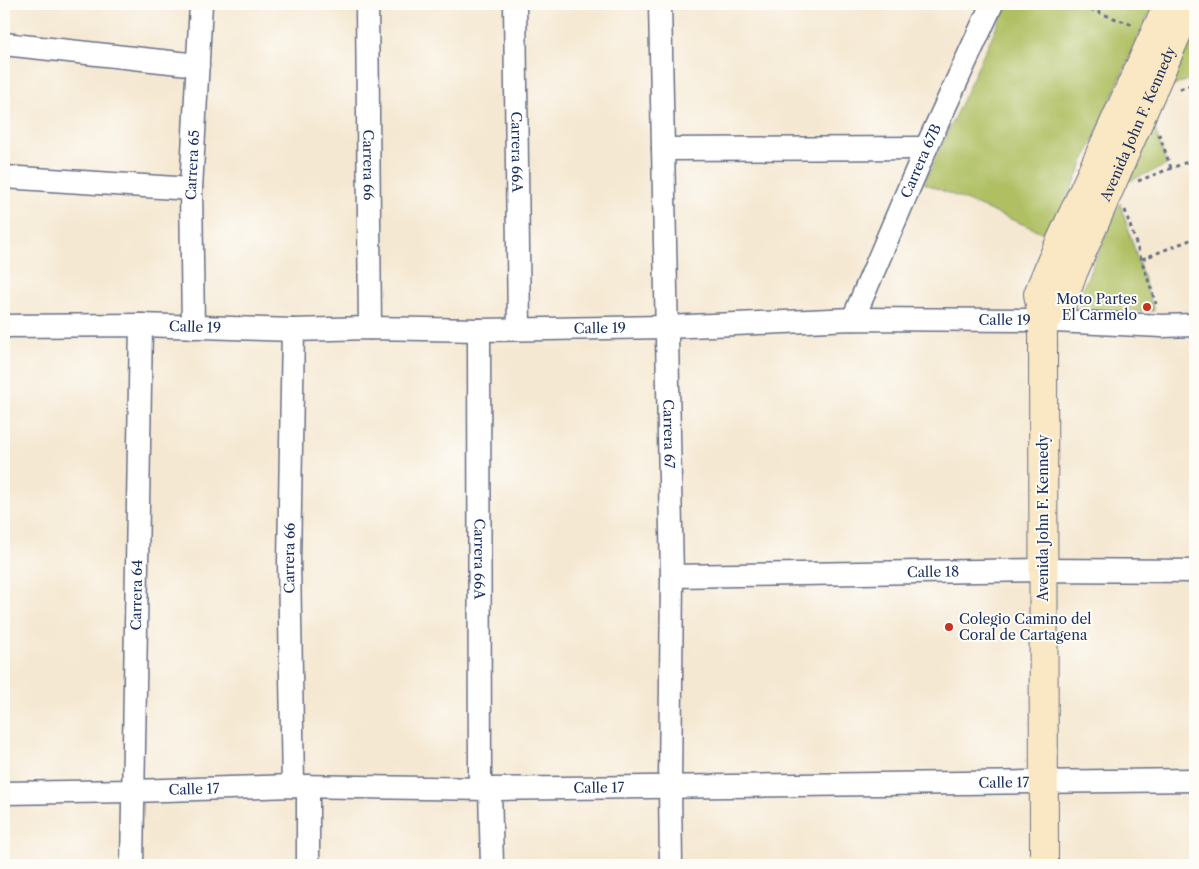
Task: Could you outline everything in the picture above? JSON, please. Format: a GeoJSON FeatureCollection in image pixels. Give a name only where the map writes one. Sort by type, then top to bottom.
{"type":"FeatureCollection","features":[{"type":"Feature","properties":{"kind":"street","name":"Carrera 65"},"geometry":{"type":"LineString","coordinates":[[193,327],[191,189],[201,4]]}},
{"type":"Feature","properties":{"kind":"street","name":"Carrera 66"},"geometry":{"type":"LineString","coordinates":[[367,4],[370,328]]}},
{"type":"Feature","properties":{"kind":"street","name":"Carrera 66A"},"geometry":{"type":"LineString","coordinates":[[515,4],[519,329]]}},
{"type":"Feature","properties":{"kind":"street","name":"Carrera 67"},"geometry":{"type":"LineString","coordinates":[[660,4],[672,576],[671,865]]}},
{"type":"Feature","properties":{"kind":"street","name":"Carrera 67B"},"geometry":{"type":"LineString","coordinates":[[853,319],[926,148],[992,4]]}},
{"type":"Feature","properties":{"kind":"street","name":"Avenida John F. Kennedy"},"geometry":{"type":"LineString","coordinates":[[1044,865],[1043,321],[1038,294],[1168,4]]}},
{"type":"Feature","properties":{"kind":"street","name":"Avenida John F. Kennedy"},"geometry":{"type":"LineString","coordinates":[[1043,321],[1062,304],[1073,273],[1113,192],[1190,4]]}},
{"type":"Feature","properties":{"kind":"street"},"geometry":{"type":"LineString","coordinates":[[4,44],[198,65]]}},
{"type":"Feature","properties":{"kind":"street"},"geometry":{"type":"LineString","coordinates":[[663,149],[926,148]]}},
{"type":"Feature","properties":{"kind":"street"},"geometry":{"type":"LineString","coordinates":[[4,177],[191,189]]}},
{"type":"Feature","properties":{"kind":"street","name":"Calle 19"},"geometry":{"type":"LineString","coordinates":[[4,326],[141,325],[293,330],[370,328],[479,330],[666,327],[853,319],[1043,321],[1162,326],[1195,325]]}},
{"type":"Feature","properties":{"kind":"street","name":"Carrera 64"},"geometry":{"type":"LineString","coordinates":[[132,865],[141,325]]}},
{"type":"Feature","properties":{"kind":"street","name":"Carrera 66"},"geometry":{"type":"LineString","coordinates":[[293,330],[289,562],[300,786],[308,865]]}},
{"type":"Feature","properties":{"kind":"street","name":"Carrera 66A"},"geometry":{"type":"LineString","coordinates":[[479,330],[485,788],[492,865]]}},
{"type":"Feature","properties":{"kind":"street","name":"Calle 18"},"geometry":{"type":"LineString","coordinates":[[672,576],[1043,570],[1195,571]]}},
{"type":"Feature","properties":{"kind":"street","name":"Calle 17"},"geometry":{"type":"LineString","coordinates":[[4,793],[132,792],[300,786],[485,788],[1195,780]]}},
{"type":"Feature","properties":{"kind":"path"},"geometry":{"type":"LineString","coordinates":[[1075,4],[1155,33]]}},
{"type":"Feature","properties":{"kind":"path"},"geometry":{"type":"LineString","coordinates":[[1099,13],[1102,4]]}},
{"type":"Feature","properties":{"kind":"path"},"geometry":{"type":"LineString","coordinates":[[1162,326],[1142,259],[1113,192],[1195,159]]}},
{"type":"Feature","properties":{"kind":"path"},"geometry":{"type":"LineString","coordinates":[[1142,259],[1195,238]]}},
{"type":"Feature","properties":{"kind":"green space"},"geometry":{"type":"Polygon","coordinates":[[[1007,4],[1153,4],[1051,236],[924,183],[1007,4]]]}},
{"type":"Feature","properties":{"kind":"green space"},"geometry":{"type":"Polygon","coordinates":[[[1195,22],[1195,77],[1166,89],[1195,22]]]}},
{"type":"Feature","properties":{"kind":"green space"},"geometry":{"type":"Polygon","coordinates":[[[1152,121],[1167,165],[1129,181],[1152,121]]]}},
{"type":"Feature","properties":{"kind":"green space"},"geometry":{"type":"Polygon","coordinates":[[[1120,203],[1154,311],[1083,311],[1078,303],[1079,297],[1120,203]]]}},
{"type":"Feature","properties":{"kind":"place","name":"Moto Partes El Carmelo"},"geometry":{"type":"Point","coordinates":[1147,307]}},
{"type":"Feature","properties":{"kind":"place","name":"Colegio Camino del Coral de Cartagena"},"geometry":{"type":"Point","coordinates":[949,627]}}]}
